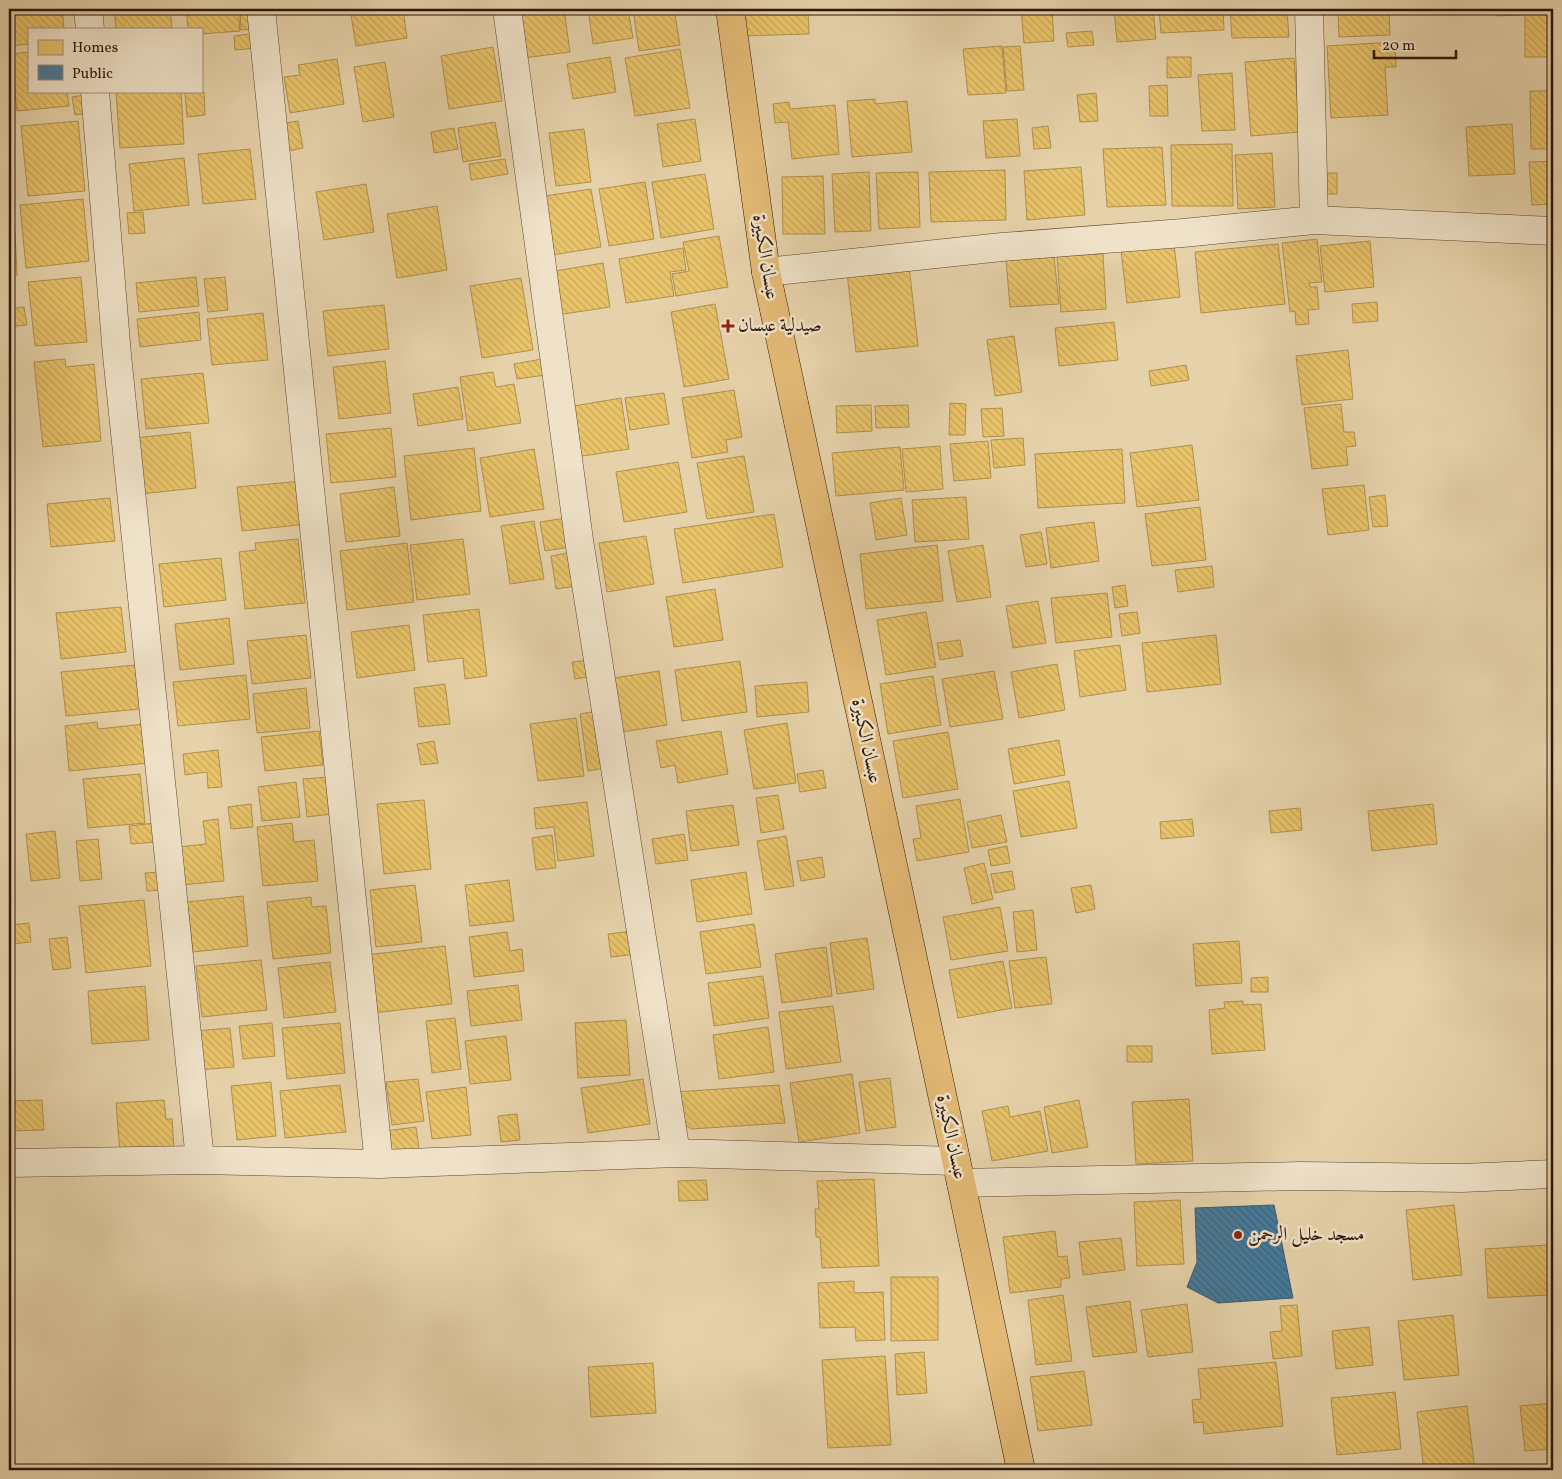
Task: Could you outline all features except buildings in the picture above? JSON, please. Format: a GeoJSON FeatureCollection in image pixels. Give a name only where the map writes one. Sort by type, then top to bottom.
{"type":"FeatureCollection","features":[{"type":"Feature","properties":{"kind":"main road","name":"عبسان الكبيرة"},"geometry":{"type":"LineString","coordinates":[[730,9],[766,272],[1021,1470]]}},
{"type":"Feature","properties":{"kind":"street"},"geometry":{"type":"LineString","coordinates":[[88,9],[90,28]]}},
{"type":"Feature","properties":{"kind":"street"},"geometry":{"type":"LineString","coordinates":[[261,9],[379,1164]]}},
{"type":"Feature","properties":{"kind":"street"},"geometry":{"type":"LineString","coordinates":[[507,9],[579,540],[676,1153]]}},
{"type":"Feature","properties":{"kind":"street"},"geometry":{"type":"LineString","coordinates":[[1309,9],[1314,220]]}},
{"type":"Feature","properties":{"kind":"street"},"geometry":{"type":"LineString","coordinates":[[95,92],[117,355],[200,1160]]}},
{"type":"Feature","properties":{"kind":"street"},"geometry":{"type":"LineString","coordinates":[[766,272],[1002,247],[1183,233],[1314,220],[1553,231]]}},
{"type":"Feature","properties":{"kind":"street"},"geometry":{"type":"LineString","coordinates":[[9,1164],[200,1160],[379,1164],[676,1153],[958,1172],[1462,1178],[1553,1174]]}},
{"type":"Feature","properties":{"kind":"place","name":"صيدلية عبسان"},"geometry":{"type":"Point","coordinates":[728,326]}},
{"type":"Feature","properties":{"kind":"place","name":"مسجد خليل الرحمن"},"geometry":{"type":"Point","coordinates":[1238,1235]}}]}
